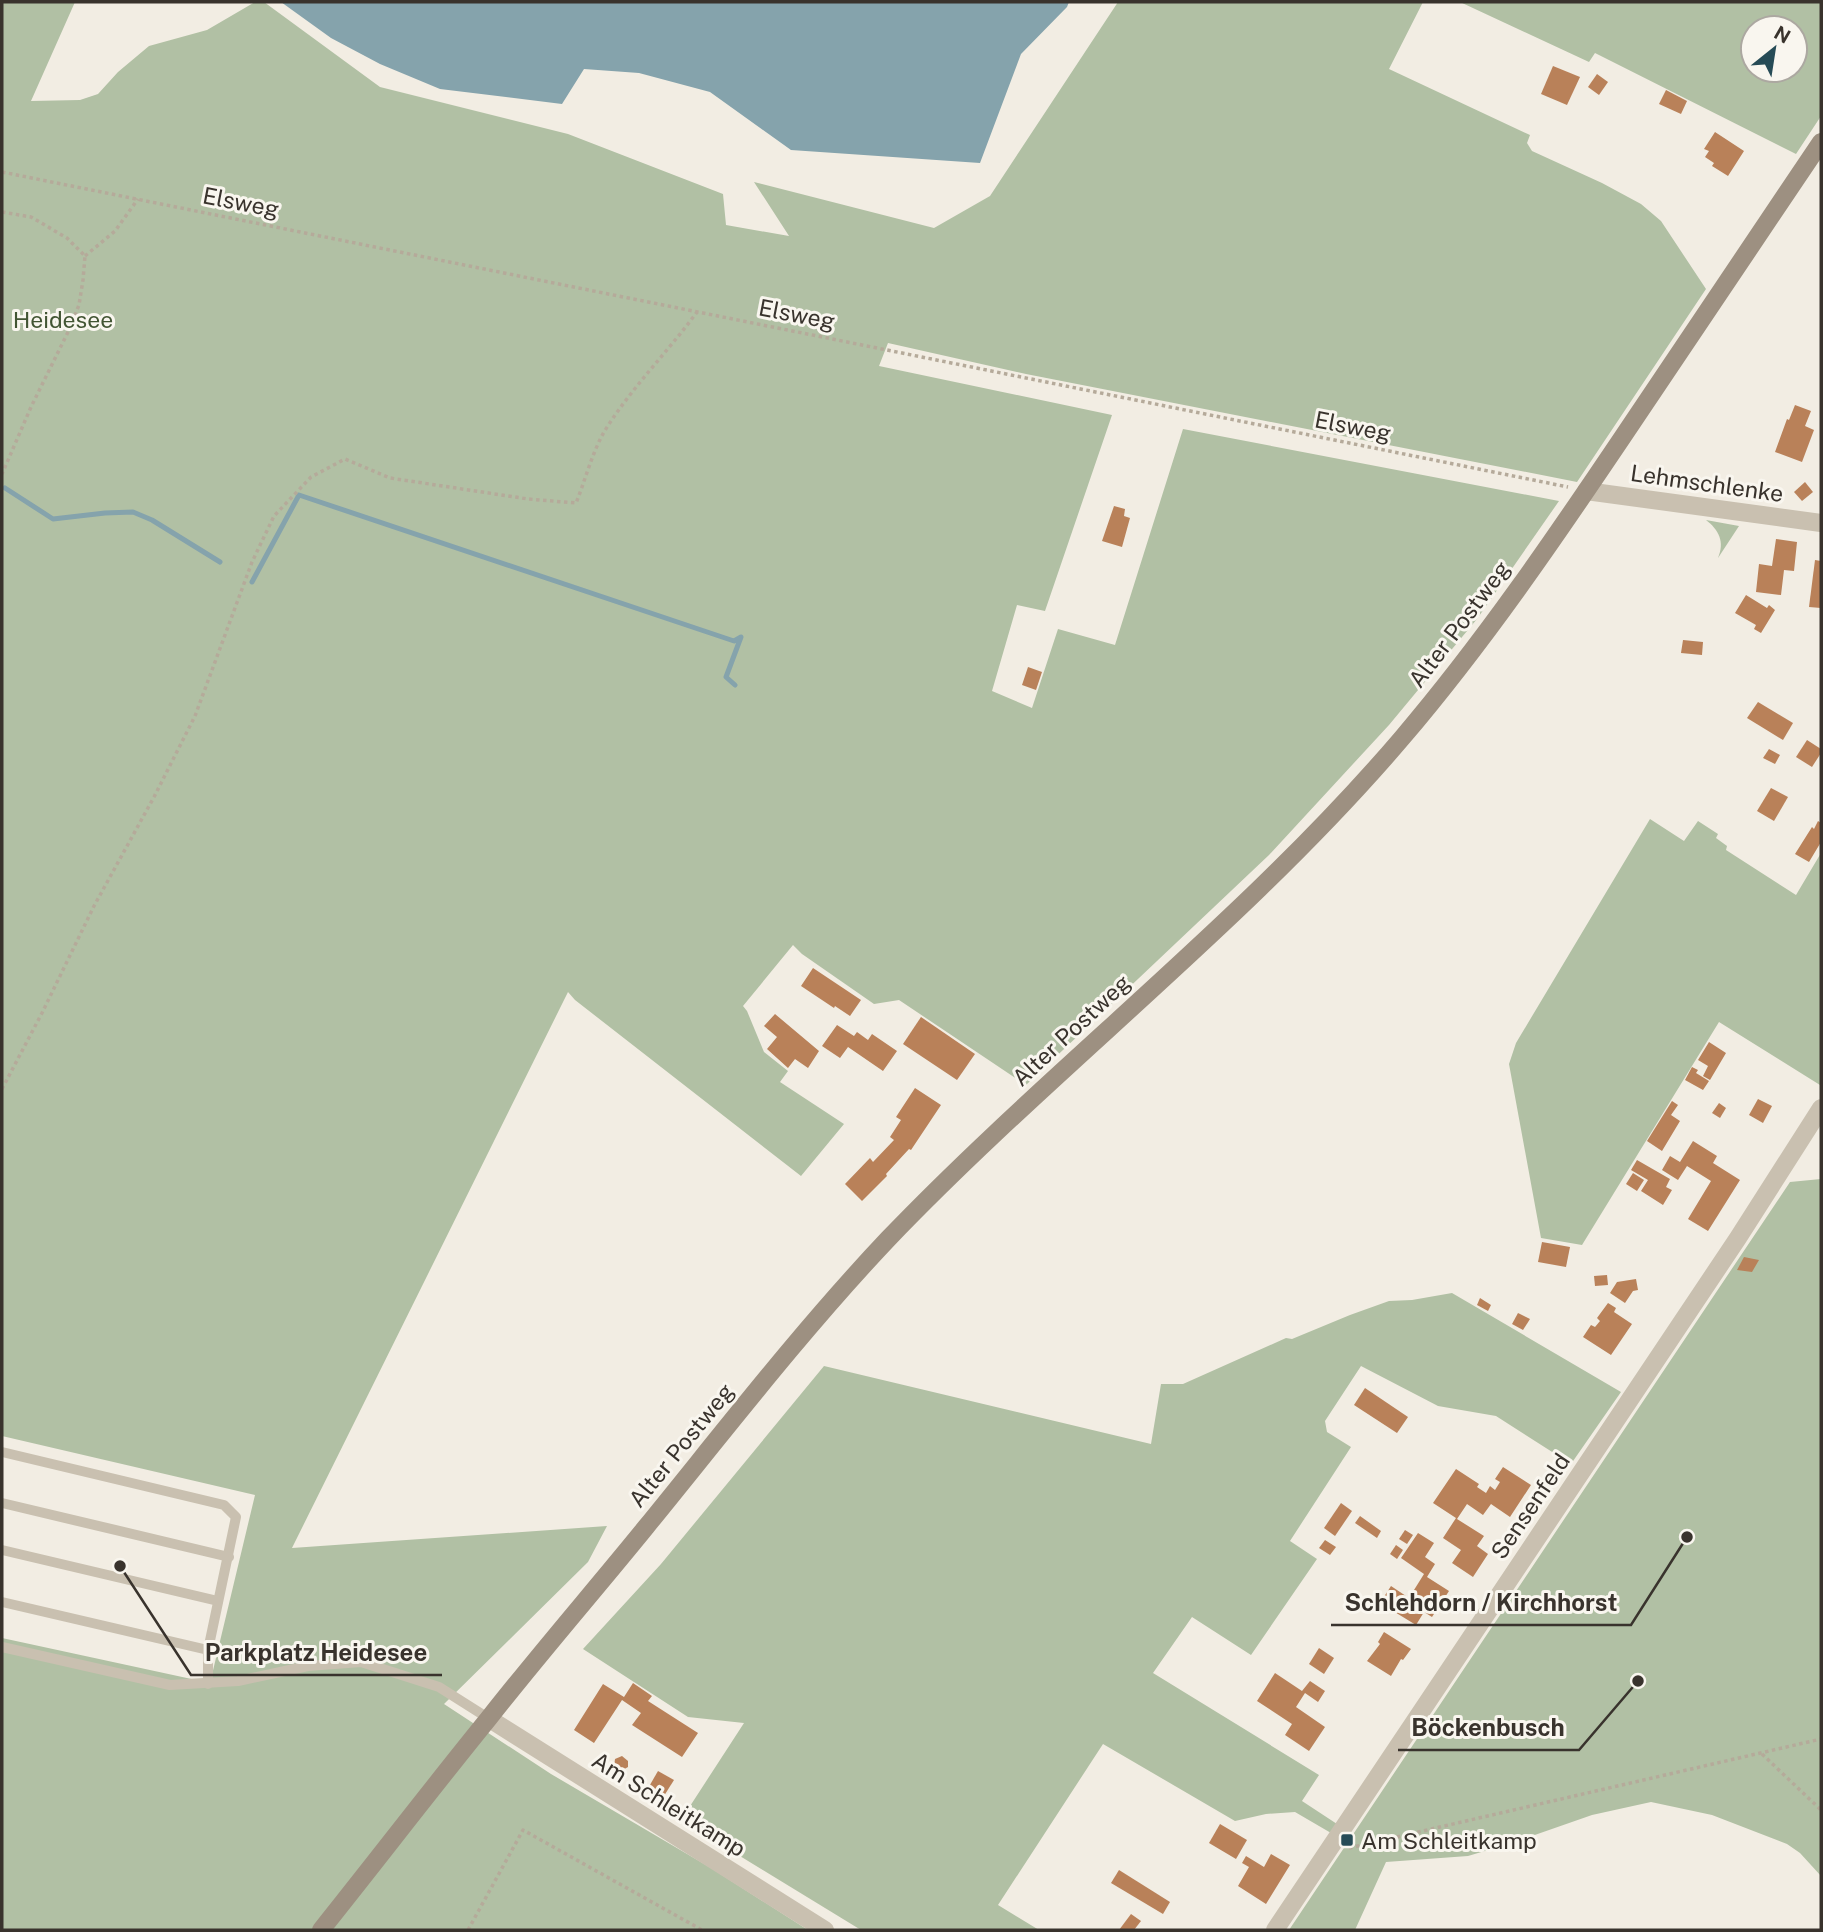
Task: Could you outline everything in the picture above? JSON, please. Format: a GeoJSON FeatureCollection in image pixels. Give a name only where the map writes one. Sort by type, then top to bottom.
{"type":"FeatureCollection","features":[{"type":"Feature","properties":{"kind":"main road","name":"Alter Postweg"},"geometry":{"type":"LineString","coordinates":[[321,1930],[488,1718],[788,1352],[882,1246],[930,1196],[1265,882],[1387,756],[1488,630],[1586,491],[1821,142]]}},
{"type":"Feature","properties":{"kind":"street","name":"Lehmschlenke"},"geometry":{"type":"LineString","coordinates":[[1586,491],[1821,523]]}},
{"type":"Feature","properties":{"kind":"street","name":"Sensenfeld"},"geometry":{"type":"LineString","coordinates":[[1275,1930],[1720,1266],[1821,1108]]}},
{"type":"Feature","properties":{"kind":"street","name":"Am Schleitkamp"},"geometry":{"type":"LineString","coordinates":[[488,1718],[824,1930]]}},
{"type":"Feature","properties":{"kind":"lane"},"geometry":{"type":"LineString","coordinates":[[2,1452],[224,1505],[236,1517],[208,1650],[208,1684]]}},
{"type":"Feature","properties":{"kind":"lane"},"geometry":{"type":"LineString","coordinates":[[2,1503],[229,1557]]}},
{"type":"Feature","properties":{"kind":"lane"},"geometry":{"type":"LineString","coordinates":[[2,1550],[218,1601]]}},
{"type":"Feature","properties":{"kind":"lane"},"geometry":{"type":"LineString","coordinates":[[2,1602],[208,1650]]}},
{"type":"Feature","properties":{"kind":"lane"},"geometry":{"type":"LineString","coordinates":[[2,1647],[170,1685],[238,1681],[308,1666],[360,1662],[439,1687],[488,1718]]}},
{"type":"Feature","properties":{"kind":"path","name":"Elsweg"},"geometry":{"type":"LineString","coordinates":[[2,172],[1586,491]]}},
{"type":"Feature","properties":{"kind":"path"},"geometry":{"type":"LineString","coordinates":[[2,474],[79,305],[85,256],[115,231],[138,199]]}},
{"type":"Feature","properties":{"kind":"path"},"geometry":{"type":"LineString","coordinates":[[2,212],[31,217],[67,238],[85,256]]}},
{"type":"Feature","properties":{"kind":"path"},"geometry":{"type":"LineString","coordinates":[[2,1089],[94,906],[195,716],[252,562],[274,516],[311,477],[345,459],[390,478],[528,499],[576,503],[603,435],[638,382],[697,312]]}},
{"type":"Feature","properties":{"kind":"path"},"geometry":{"type":"LineString","coordinates":[[1326,1854],[1821,1739]]}},
{"type":"Feature","properties":{"kind":"path"},"geometry":{"type":"LineString","coordinates":[[1762,1754],[1821,1810]]}},
{"type":"Feature","properties":{"kind":"path"},"geometry":{"type":"LineString","coordinates":[[468,1930],[523,1830],[702,1930]]}},
{"type":"Feature","properties":{"kind":"green space","name":"Heidesee"},"geometry":{"type":"Polygon","coordinates":[[[2,2],[75,2],[31,101],[80,100],[98,94],[118,72],[149,46],[207,30],[255,2],[264,2],[380,87],[568,134],[723,194],[726,225],[789,236],[754,182],[934,228],[990,196],[1118,2],[1423,2],[1389,69],[1530,135],[1527,143],[1532,151],[1641,204],[1661,221],[1706,289],[1577,482],[1026,374],[888,343],[879,366],[1112,415],[1045,611],[1017,605],[992,691],[1032,708],[1058,629],[1115,645],[1183,429],[1559,501],[1477,619],[1389,725],[1269,855],[1026,1085],[899,1000],[874,1004],[793,945],[743,1006],[764,1052],[788,1071],[780,1082],[844,1124],[801,1176],[568,992],[292,1548],[607,1526],[588,1562],[444,1704],[551,1774],[711,1868],[808,1930],[2,1930],[2,1638],[210,1683],[255,1495],[2,1436],[2,2]]]}},
{"type":"Feature","properties":{"kind":"green space"},"geometry":{"type":"Polygon","coordinates":[[[1460,2],[1821,2],[1821,116],[1796,154],[1595,53],[1589,62],[1460,2]]]}},
{"type":"Feature","properties":{"kind":"green space"},"geometry":{"type":"Polygon","coordinates":[[[1706,520],[1739,526],[1718,558],[1720,537],[1706,520]]]}},
{"type":"Feature","properties":{"kind":"green space"},"geometry":{"type":"Polygon","coordinates":[[[1650,819],[1684,841],[1698,821],[1718,834],[1716,838],[1727,846],[1726,850],[1796,895],[1821,853],[1821,1083],[1820,1085],[1719,1022],[1582,1245],[1541,1238],[1509,1064],[1516,1043],[1650,819]]]}},
{"type":"Feature","properties":{"kind":"green space"},"geometry":{"type":"Polygon","coordinates":[[[1821,1179],[1821,1876],[1800,1853],[1787,1844],[1712,1815],[1651,1802],[1592,1815],[1468,1856],[1386,1862],[1355,1930],[1289,1930],[1790,1182],[1821,1179]]]}},
{"type":"Feature","properties":{"kind":"green space"},"geometry":{"type":"Polygon","coordinates":[[[1452,1293],[1621,1392],[1571,1464],[1496,1416],[1438,1406],[1361,1366],[1325,1421],[1327,1432],[1351,1447],[1290,1541],[1317,1559],[1251,1655],[1192,1617],[1153,1673],[1319,1775],[1302,1801],[1337,1824],[1331,1833],[1295,1812],[1266,1814],[1235,1821],[1103,1744],[998,1905],[1039,1930],[861,1930],[681,1820],[744,1723],[688,1717],[583,1649],[661,1564],[824,1366],[1151,1444],[1161,1384],[1183,1384],[1286,1338],[1292,1339],[1389,1301],[1452,1293]]]}},
{"type":"Feature","properties":{"kind":"water"},"geometry":{"type":"Polygon","coordinates":[[[281,2],[1069,2],[1021,54],[980,163],[791,150],[710,92],[639,73],[584,69],[562,104],[440,89],[380,64],[331,38],[281,2]]]}},
{"type":"Feature","properties":{"kind":"building"},"geometry":{"type":"Polygon","coordinates":[[[1553,66],[1580,77],[1567,105],[1541,94],[1553,66]]]}},
{"type":"Feature","properties":{"kind":"building"},"geometry":{"type":"Polygon","coordinates":[[[1597,74],[1608,82],[1599,95],[1588,87],[1597,74]]]}},
{"type":"Feature","properties":{"kind":"building"},"geometry":{"type":"Polygon","coordinates":[[[1666,90],[1687,101],[1681,114],[1659,104],[1666,90]]]}},
{"type":"Feature","properties":{"kind":"building"},"geometry":{"type":"Polygon","coordinates":[[[1715,132],[1744,151],[1728,176],[1712,166],[1714,163],[1705,157],[1709,151],[1704,149],[1715,132]]]}},
{"type":"Feature","properties":{"kind":"building"},"geometry":{"type":"Polygon","coordinates":[[[1795,405],[1811,411],[1805,426],[1814,430],[1802,462],[1775,452],[1795,405]]]}},
{"type":"Feature","properties":{"kind":"building"},"geometry":{"type":"Polygon","coordinates":[[[1805,482],[1813,492],[1802,501],[1794,492],[1805,482]]]}},
{"type":"Feature","properties":{"kind":"building"},"geometry":{"type":"Polygon","coordinates":[[[1114,506],[1125,509],[1124,516],[1130,518],[1122,547],[1102,541],[1114,506]]]}},
{"type":"Feature","properties":{"kind":"building"},"geometry":{"type":"Polygon","coordinates":[[[1776,539],[1797,542],[1794,571],[1784,570],[1781,595],[1756,592],[1759,564],[1772,566],[1776,539]]]}},
{"type":"Feature","properties":{"kind":"building"},"geometry":{"type":"Polygon","coordinates":[[[1815,560],[1821,561],[1821,608],[1809,607],[1815,560]]]}},
{"type":"Feature","properties":{"kind":"building"},"geometry":{"type":"Polygon","coordinates":[[[1746,595],[1775,610],[1761,633],[1754,629],[1756,625],[1735,613],[1746,595]]]}},
{"type":"Feature","properties":{"kind":"building"},"geometry":{"type":"Polygon","coordinates":[[[1683,640],[1703,642],[1702,655],[1681,653],[1683,640]]]}},
{"type":"Feature","properties":{"kind":"building"},"geometry":{"type":"Polygon","coordinates":[[[1028,667],[1042,672],[1036,690],[1022,685],[1028,667]]]}},
{"type":"Feature","properties":{"kind":"building"},"geometry":{"type":"Polygon","coordinates":[[[1758,702],[1793,723],[1783,740],[1747,718],[1758,702]]]}},
{"type":"Feature","properties":{"kind":"building"},"geometry":{"type":"Polygon","coordinates":[[[1807,740],[1821,749],[1812,767],[1796,757],[1807,740]]]}},
{"type":"Feature","properties":{"kind":"building"},"geometry":{"type":"Polygon","coordinates":[[[1769,749],[1780,755],[1775,764],[1763,758],[1769,749]]]}},
{"type":"Feature","properties":{"kind":"building"},"geometry":{"type":"Polygon","coordinates":[[[1771,788],[1788,797],[1774,821],[1757,811],[1771,788]]]}},
{"type":"Feature","properties":{"kind":"building"},"geometry":{"type":"Polygon","coordinates":[[[1818,821],[1821,823],[1821,842],[1809,862],[1795,854],[1818,821]]]}},
{"type":"Feature","properties":{"kind":"building"},"geometry":{"type":"Polygon","coordinates":[[[813,968],[861,1000],[850,1016],[801,986],[813,968]]]}},
{"type":"Feature","properties":{"kind":"building"},"geometry":{"type":"Polygon","coordinates":[[[775,1014],[819,1051],[808,1068],[795,1059],[788,1068],[767,1049],[777,1037],[764,1026],[775,1014]]]}},
{"type":"Feature","properties":{"kind":"building"},"geometry":{"type":"Polygon","coordinates":[[[921,1017],[975,1054],[957,1080],[903,1044],[921,1017]]]}},
{"type":"Feature","properties":{"kind":"building"},"geometry":{"type":"Polygon","coordinates":[[[837,1025],[854,1036],[857,1032],[868,1040],[872,1034],[897,1051],[883,1071],[848,1047],[840,1058],[822,1046],[837,1025]]]}},
{"type":"Feature","properties":{"kind":"building"},"geometry":{"type":"Polygon","coordinates":[[[1709,1042],[1726,1053],[1710,1080],[1703,1076],[1708,1066],[1698,1060],[1709,1042]]]}},
{"type":"Feature","properties":{"kind":"building"},"geometry":{"type":"Polygon","coordinates":[[[1692,1067],[1709,1081],[1703,1090],[1685,1080],[1692,1067]]]}},
{"type":"Feature","properties":{"kind":"building"},"geometry":{"type":"Polygon","coordinates":[[[915,1088],[941,1105],[911,1150],[909,1149],[862,1201],[845,1184],[870,1158],[873,1162],[894,1140],[890,1137],[901,1120],[896,1117],[915,1088]]]}},
{"type":"Feature","properties":{"kind":"building"},"geometry":{"type":"Polygon","coordinates":[[[1758,1099],[1772,1106],[1763,1123],[1749,1115],[1758,1099]]]}},
{"type":"Feature","properties":{"kind":"building"},"geometry":{"type":"Polygon","coordinates":[[[1672,1101],[1678,1105],[1671,1115],[1680,1121],[1662,1151],[1647,1141],[1672,1101]]]}},
{"type":"Feature","properties":{"kind":"building"},"geometry":{"type":"Polygon","coordinates":[[[1719,1103],[1726,1108],[1720,1118],[1712,1113],[1719,1103]]]}},
{"type":"Feature","properties":{"kind":"building"},"geometry":{"type":"Polygon","coordinates":[[[1693,1141],[1717,1156],[1713,1163],[1740,1180],[1708,1231],[1688,1219],[1711,1181],[1687,1166],[1678,1180],[1662,1170],[1670,1156],[1680,1162],[1693,1141]]]}},
{"type":"Feature","properties":{"kind":"building"},"geometry":{"type":"Polygon","coordinates":[[[1637,1160],[1670,1179],[1666,1187],[1672,1190],[1663,1205],[1641,1191],[1648,1180],[1631,1170],[1637,1160]]]}},
{"type":"Feature","properties":{"kind":"building"},"geometry":{"type":"Polygon","coordinates":[[[1633,1173],[1644,1180],[1637,1191],[1626,1184],[1633,1173]]]}},
{"type":"Feature","properties":{"kind":"building"},"geometry":{"type":"Polygon","coordinates":[[[1542,1242],[1570,1247],[1566,1267],[1538,1262],[1542,1242]]]}},
{"type":"Feature","properties":{"kind":"building"},"geometry":{"type":"Polygon","coordinates":[[[1744,1257],[1759,1260],[1752,1272],[1737,1270],[1744,1257]]]}},
{"type":"Feature","properties":{"kind":"building"},"geometry":{"type":"Polygon","coordinates":[[[1607,1275],[1608,1285],[1595,1286],[1594,1276],[1607,1275]]]}},
{"type":"Feature","properties":{"kind":"building"},"geometry":{"type":"Polygon","coordinates":[[[1636,1279],[1638,1290],[1633,1291],[1625,1303],[1610,1293],[1617,1282],[1636,1279]]]}},
{"type":"Feature","properties":{"kind":"building"},"geometry":{"type":"Polygon","coordinates":[[[1480,1298],[1491,1305],[1488,1311],[1477,1305],[1480,1298]]]}},
{"type":"Feature","properties":{"kind":"building"},"geometry":{"type":"Polygon","coordinates":[[[1608,1303],[1616,1308],[1614,1312],[1632,1324],[1611,1355],[1583,1337],[1591,1325],[1595,1327],[1600,1321],[1597,1318],[1608,1303]]]}},
{"type":"Feature","properties":{"kind":"building"},"geometry":{"type":"Polygon","coordinates":[[[1518,1313],[1530,1319],[1523,1330],[1512,1324],[1518,1313]]]}},
{"type":"Feature","properties":{"kind":"building"},"geometry":{"type":"Polygon","coordinates":[[[1365,1388],[1408,1417],[1397,1433],[1354,1405],[1365,1388]]]}},
{"type":"Feature","properties":{"kind":"building"},"geometry":{"type":"Polygon","coordinates":[[[1503,1467],[1531,1485],[1510,1517],[1491,1504],[1483,1515],[1467,1504],[1457,1519],[1484,1536],[1477,1546],[1488,1554],[1473,1577],[1452,1563],[1461,1550],[1443,1538],[1456,1518],[1433,1503],[1456,1469],[1479,1484],[1477,1487],[1486,1493],[1490,1486],[1495,1490],[1500,1482],[1495,1479],[1503,1467]]]}},
{"type":"Feature","properties":{"kind":"building"},"geometry":{"type":"Polygon","coordinates":[[[1341,1503],[1352,1511],[1335,1536],[1324,1528],[1341,1503]]]}},
{"type":"Feature","properties":{"kind":"building"},"geometry":{"type":"Polygon","coordinates":[[[1360,1516],[1381,1531],[1377,1538],[1355,1523],[1360,1516]]]}},
{"type":"Feature","properties":{"kind":"building"},"geometry":{"type":"Polygon","coordinates":[[[1405,1530],[1413,1535],[1407,1544],[1399,1539],[1405,1530]]]}},
{"type":"Feature","properties":{"kind":"building"},"geometry":{"type":"Polygon","coordinates":[[[1418,1533],[1434,1543],[1425,1557],[1435,1564],[1427,1577],[1449,1591],[1432,1617],[1424,1612],[1416,1625],[1380,1603],[1391,1586],[1409,1598],[1424,1574],[1401,1558],[1418,1533]]]}},
{"type":"Feature","properties":{"kind":"building"},"geometry":{"type":"Polygon","coordinates":[[[1325,1540],[1336,1547],[1330,1555],[1319,1548],[1325,1540]]]}},
{"type":"Feature","properties":{"kind":"building"},"geometry":{"type":"Polygon","coordinates":[[[1396,1545],[1403,1550],[1397,1559],[1390,1554],[1396,1545]]]}},
{"type":"Feature","properties":{"kind":"building"},"geometry":{"type":"Polygon","coordinates":[[[1384,1632],[1411,1649],[1391,1676],[1367,1661],[1380,1644],[1378,1642],[1384,1632]]]}},
{"type":"Feature","properties":{"kind":"building"},"geometry":{"type":"Polygon","coordinates":[[[1319,1648],[1334,1658],[1324,1674],[1309,1664],[1319,1648]]]}},
{"type":"Feature","properties":{"kind":"building"},"geometry":{"type":"Polygon","coordinates":[[[1275,1673],[1302,1691],[1310,1681],[1325,1691],[1318,1702],[1305,1693],[1296,1707],[1325,1727],[1309,1751],[1285,1735],[1292,1724],[1257,1701],[1275,1673]]]}},
{"type":"Feature","properties":{"kind":"building"},"geometry":{"type":"Polygon","coordinates":[[[633,1683],[652,1696],[648,1701],[698,1733],[682,1757],[632,1725],[641,1713],[622,1700],[594,1743],[574,1730],[603,1684],[624,1697],[633,1683]]]}},
{"type":"Feature","properties":{"kind":"building"},"geometry":{"type":"Polygon","coordinates":[[[622,1756],[628,1761],[628,1767],[621,1771],[614,1767],[615,1759],[622,1756]]]}},
{"type":"Feature","properties":{"kind":"building"},"geometry":{"type":"Polygon","coordinates":[[[658,1771],[674,1780],[662,1799],[647,1790],[658,1771]]]}},
{"type":"Feature","properties":{"kind":"building"},"geometry":{"type":"Polygon","coordinates":[[[1220,1824],[1247,1840],[1236,1859],[1209,1843],[1220,1824]]]}},
{"type":"Feature","properties":{"kind":"building"},"geometry":{"type":"Polygon","coordinates":[[[1271,1854],[1290,1865],[1266,1904],[1238,1886],[1249,1867],[1242,1863],[1246,1856],[1264,1867],[1271,1854]]]}},
{"type":"Feature","properties":{"kind":"building"},"geometry":{"type":"Polygon","coordinates":[[[1119,1870],[1170,1902],[1163,1914],[1111,1883],[1119,1870]]]}},
{"type":"Feature","properties":{"kind":"building"},"geometry":{"type":"Polygon","coordinates":[[[1131,1914],[1141,1921],[1134,1930],[1119,1930],[1131,1914]]]}},
{"type":"Feature","properties":{"kind":"waterway"},"geometry":{"type":"LineString","coordinates":[[5,488],[53,519],[133,512],[152,520],[220,562]]}},
{"type":"Feature","properties":{"kind":"waterway"},"geometry":{"type":"LineString","coordinates":[[252,582],[299,495],[734,641],[741,637],[726,677],[735,685]]}},
{"type":"Feature","properties":{"kind":"place","name":"Schlehdorn / Kirchhorst"},"geometry":{"type":"Point","coordinates":[1687,1537]}},
{"type":"Feature","properties":{"kind":"place","name":"Parkplatz Heidesee"},"geometry":{"type":"Point","coordinates":[120,1566]}},
{"type":"Feature","properties":{"kind":"place","name":"Böckenbusch"},"geometry":{"type":"Point","coordinates":[1638,1681]}},
{"type":"Feature","properties":{"kind":"place","name":"Am Schleitkamp"},"geometry":{"type":"Point","coordinates":[1347,1840]}}]}
